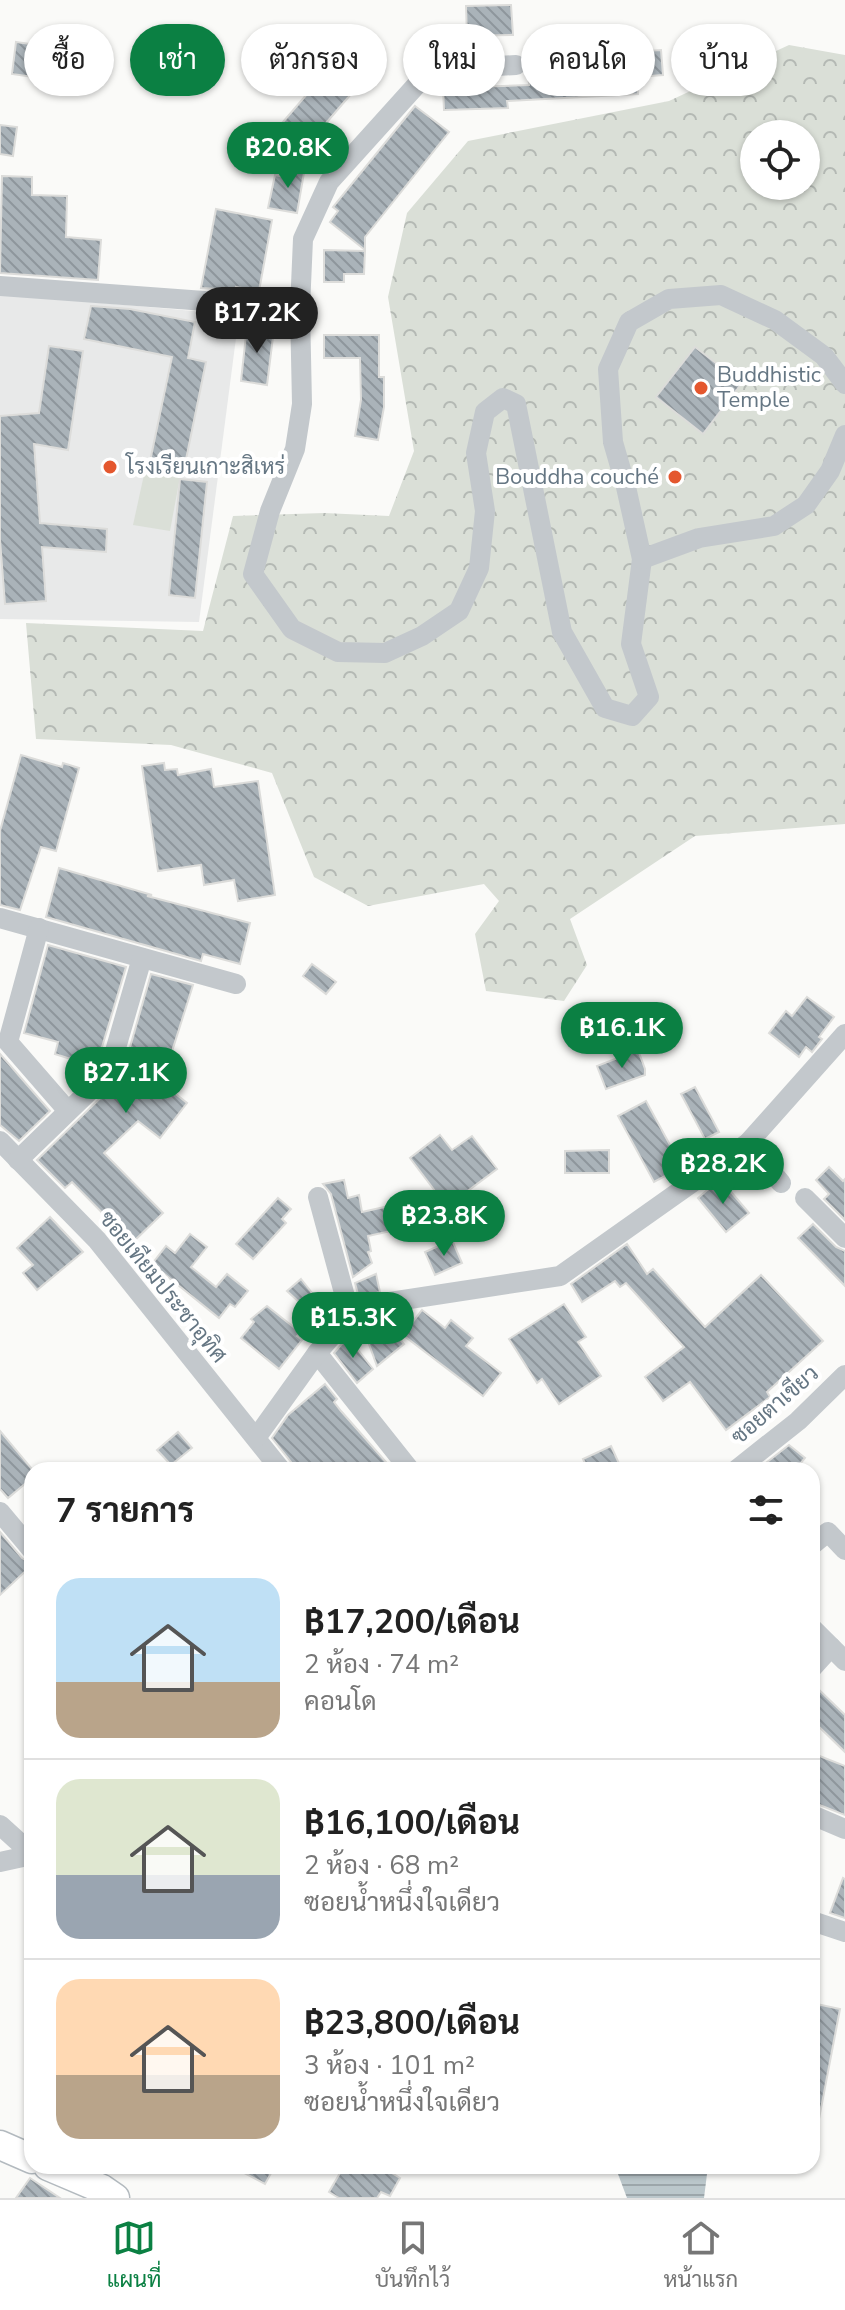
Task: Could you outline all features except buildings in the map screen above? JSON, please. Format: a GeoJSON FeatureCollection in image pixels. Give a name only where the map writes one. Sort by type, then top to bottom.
{"type":"FeatureCollection","features":[{"type":"Feature","properties":{"kind":"street"},"geometry":{"type":"LineString","coordinates":[[516,65],[430,70],[329,182],[303,239],[300,308],[302,404],[295,449],[270,511],[253,574],[292,629],[338,652],[385,653],[422,636],[459,611],[479,568],[481,554],[485,511],[476,453],[485,412],[503,398],[516,404],[562,632],[605,708],[632,716],[649,697],[631,644],[642,559],[613,442],[608,369],[629,322],[669,299],[721,295],[775,320],[824,356],[845,384]]}},
{"type":"Feature","properties":{"kind":"street"},"geometry":{"type":"LineString","coordinates":[[0,286],[300,308]]}},
{"type":"Feature","properties":{"kind":"street"},"geometry":{"type":"LineString","coordinates":[[642,559],[699,538],[774,526],[806,505],[830,471],[845,435]]}},
{"type":"Feature","properties":{"kind":"street"},"geometry":{"type":"LineString","coordinates":[[0,918],[236,984]]}},
{"type":"Feature","properties":{"kind":"street"},"geometry":{"type":"LineString","coordinates":[[39,928],[8,1042],[68,1111]]}},
{"type":"Feature","properties":{"kind":"street"},"geometry":{"type":"LineString","coordinates":[[18,1160],[109,1072],[142,958]]}},
{"type":"Feature","properties":{"kind":"street"},"geometry":{"type":"LineString","coordinates":[[256,1438],[317,1353],[350,1315],[390,1302],[560,1276],[748,1143],[845,1034]]}},
{"type":"Feature","properties":{"kind":"street","name":"ซอยเทียมประชาอุทิศ"},"geometry":{"type":"LineString","coordinates":[[0,1141],[97,1240],[275,1462]]}},
{"type":"Feature","properties":{"kind":"street"},"geometry":{"type":"LineString","coordinates":[[748,1143],[781,1183]]}},
{"type":"Feature","properties":{"kind":"street"},"geometry":{"type":"LineString","coordinates":[[318,1197],[350,1315]]}},
{"type":"Feature","properties":{"kind":"street"},"geometry":{"type":"LineString","coordinates":[[805,1198],[845,1238]]}},
{"type":"Feature","properties":{"kind":"street"},"geometry":{"type":"LineString","coordinates":[[317,1353],[404,1462]]}},
{"type":"Feature","properties":{"kind":"street","name":"ซอยตาเขียว"},"geometry":{"type":"LineString","coordinates":[[746,1462],[798,1421],[845,1375]]}},
{"type":"Feature","properties":{"kind":"street"},"geometry":{"type":"LineString","coordinates":[[0,1512],[24,1540]]}},
{"type":"Feature","properties":{"kind":"street"},"geometry":{"type":"LineString","coordinates":[[820,1538],[828,1532],[845,1550]]}},
{"type":"Feature","properties":{"kind":"street"},"geometry":{"type":"LineString","coordinates":[[820,1636],[838,1654],[820,1664]]}},
{"type":"Feature","properties":{"kind":"street"},"geometry":{"type":"LineString","coordinates":[[820,1818],[845,1829]]}},
{"type":"Feature","properties":{"kind":"street"},"geometry":{"type":"LineString","coordinates":[[0,1825],[24,1848]]}},
{"type":"Feature","properties":{"kind":"street"},"geometry":{"type":"LineString","coordinates":[[0,1862],[24,1857]]}},
{"type":"Feature","properties":{"kind":"street"},"geometry":{"type":"LineString","coordinates":[[820,1924],[845,1932]]}},
{"type":"Feature","properties":{"kind":"street"},"geometry":{"type":"LineString","coordinates":[[0,2145],[24,2156]]}},
{"type":"Feature","properties":{"kind":"street"},"geometry":{"type":"LineString","coordinates":[[64,2174],[106,2195]]}},
{"type":"Feature","properties":{"kind":"shaded area","name":"โรงเรียนเกาะสิเหร่"},"geometry":{"type":"Polygon","coordinates":[[[0,294],[239,315],[199,622],[0,619],[0,294]]]}},
{"type":"Feature","properties":{"kind":"shaded area"},"geometry":{"type":"Polygon","coordinates":[[[618,2174],[707,2174],[704,2198],[627,2198],[618,2174]]]}},
{"type":"Feature","properties":{"kind":"green space"},"geometry":{"type":"Polygon","coordinates":[[[789,45],[845,55],[845,824],[695,836],[570,919],[587,965],[564,1001],[486,991],[475,934],[499,901],[484,884],[368,906],[314,877],[272,773],[171,745],[36,739],[26,623],[203,631],[233,516],[324,513],[389,516],[414,451],[388,297],[407,213],[468,141],[669,101],[680,96],[777,96],[777,51],[789,45]]]}},
{"type":"Feature","properties":{"kind":"green space"},"geometry":{"type":"Polygon","coordinates":[[[145,470],[180,477],[170,531],[133,525],[145,470]]]}},
{"type":"Feature","properties":{"kind":"place","name":"Buddhistic Temple"},"geometry":{"type":"Point","coordinates":[701,388]}},
{"type":"Feature","properties":{"kind":"place","name":"โรงเรียนเกาะสิเหร่"},"geometry":{"type":"Point","coordinates":[110,467]}},
{"type":"Feature","properties":{"kind":"place","name":"Bouddha couché"},"geometry":{"type":"Point","coordinates":[675,477]}}]}
